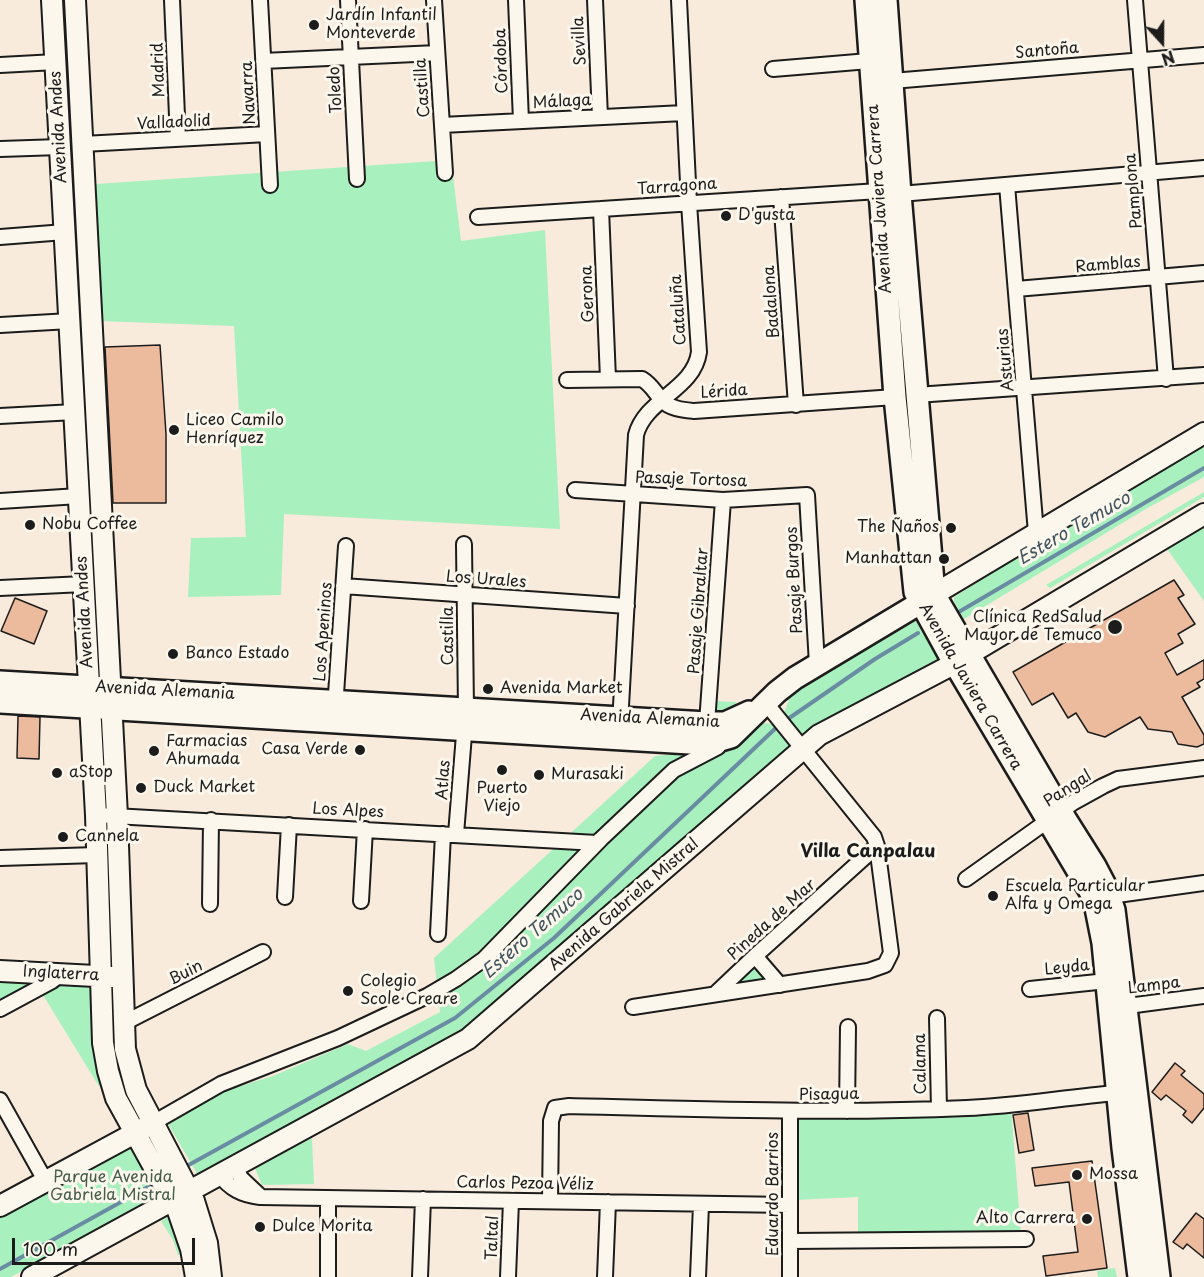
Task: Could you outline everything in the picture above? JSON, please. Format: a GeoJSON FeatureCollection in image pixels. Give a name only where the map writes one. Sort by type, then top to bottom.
{"type":"FeatureCollection","features":[{"type":"Feature","properties":{"kind":"main road","name":"Avenida Andes"},"geometry":{"type":"LineString","coordinates":[[52,0],[84,584],[117,816],[125,1049],[135,1089],[172,1157],[196,1277]]}},
{"type":"Feature","properties":{"kind":"main road","name":"Avenida Andes"},"geometry":{"type":"LineString","coordinates":[[75,0],[83,144],[100,697],[96,815],[103,1043],[116,1098],[152,1162],[178,1190],[202,1223],[211,1277]]}},
{"type":"Feature","properties":{"kind":"main road","name":"Avenida Javiera Carrera"},"geometry":{"type":"LineString","coordinates":[[866,0],[895,397],[915,592],[927,598]]}},
{"type":"Feature","properties":{"kind":"main road","name":"Avenida Javiera Carrera"},"geometry":{"type":"LineString","coordinates":[[886,0],[917,405],[927,598],[1055,817],[1094,898],[1103,943],[1107,981],[1117,1007],[1136,1174],[1138,1277]]}},
{"type":"Feature","properties":{"kind":"main road"},"geometry":{"type":"LineString","coordinates":[[877,164],[900,194],[889,203],[881,217]]}},
{"type":"Feature","properties":{"kind":"main road"},"geometry":{"type":"LineString","coordinates":[[895,397],[909,405],[917,405]]}},
{"type":"Feature","properties":{"kind":"main road"},"geometry":{"type":"LineString","coordinates":[[769,707],[795,678],[817,664],[1204,433]]}},
{"type":"Feature","properties":{"kind":"main road","name":"Avenida Gabriela Mistral"},"geometry":{"type":"LineString","coordinates":[[32,1277],[178,1190],[227,1170],[468,1039],[801,744],[962,659],[1204,514]]}},
{"type":"Feature","properties":{"kind":"main road","name":"Avenida Alemania"},"geometry":{"type":"LineString","coordinates":[[0,682],[100,697],[619,728],[725,723],[769,707]]}},
{"type":"Feature","properties":{"kind":"main road","name":"Avenida Alemania"},"geometry":{"type":"LineString","coordinates":[[0,702],[100,697]]}},
{"type":"Feature","properties":{"kind":"main road","name":"Avenida Alemania"},"geometry":{"type":"LineString","coordinates":[[619,728],[671,755],[731,737],[769,707]]}},
{"type":"Feature","properties":{"kind":"main road","name":"Avenida Javiera Carrera"},"geometry":{"type":"LineString","coordinates":[[1055,817],[1095,866],[1110,896],[1114,910],[1117,1093],[1159,1277]]}},
{"type":"Feature","properties":{"kind":"main road","name":"Inglaterra"},"geometry":{"type":"LineString","coordinates":[[0,970],[122,977]]}},
{"type":"Feature","properties":{"kind":"main road"},"geometry":{"type":"LineString","coordinates":[[0,1206],[153,1123]]}},
{"type":"Feature","properties":{"kind":"street","name":"Madrid"},"geometry":{"type":"LineString","coordinates":[[172,0],[178,139]]}},
{"type":"Feature","properties":{"kind":"street","name":"Navarra"},"geometry":{"type":"LineString","coordinates":[[260,0],[270,185]]}},
{"type":"Feature","properties":{"kind":"street","name":"Toledo"},"geometry":{"type":"LineString","coordinates":[[348,0],[357,179]]}},
{"type":"Feature","properties":{"kind":"street","name":"Castilla"},"geometry":{"type":"LineString","coordinates":[[434,0],[445,173]]}},
{"type":"Feature","properties":{"kind":"street","name":"Córdoba"},"geometry":{"type":"LineString","coordinates":[[516,0],[521,121]]}},
{"type":"Feature","properties":{"kind":"street","name":"Sevilla"},"geometry":{"type":"LineString","coordinates":[[595,0],[600,117]]}},
{"type":"Feature","properties":{"kind":"street","name":"Cataluña"},"geometry":{"type":"LineString","coordinates":[[619,728],[638,428],[645,417],[689,376],[698,360],[679,0]]}},
{"type":"Feature","properties":{"kind":"street","name":"Pamplona"},"geometry":{"type":"LineString","coordinates":[[1135,0],[1166,379]]}},
{"type":"Feature","properties":{"kind":"street"},"geometry":{"type":"LineString","coordinates":[[263,61],[437,53]]}},
{"type":"Feature","properties":{"kind":"street","name":"Santoña"},"geometry":{"type":"LineString","coordinates":[[892,81],[1204,55]]}},
{"type":"Feature","properties":{"kind":"street"},"geometry":{"type":"LineString","coordinates":[[773,69],[869,61]]}},
{"type":"Feature","properties":{"kind":"street"},"geometry":{"type":"LineString","coordinates":[[0,65],[56,62]]}},
{"type":"Feature","properties":{"kind":"street","name":"Málaga"},"geometry":{"type":"LineString","coordinates":[[442,124],[684,113]]}},
{"type":"Feature","properties":{"kind":"street","name":"Valladolid"},"geometry":{"type":"LineString","coordinates":[[83,144],[267,134]]}},
{"type":"Feature","properties":{"kind":"street"},"geometry":{"type":"LineString","coordinates":[[0,149],[60,147]]}},
{"type":"Feature","properties":{"kind":"street"},"geometry":{"type":"LineString","coordinates":[[900,194],[1204,168]]}},
{"type":"Feature","properties":{"kind":"street","name":"Asturias"},"geometry":{"type":"LineString","coordinates":[[1007,185],[1036,533]]}},
{"type":"Feature","properties":{"kind":"street","name":"Tarragona"},"geometry":{"type":"LineString","coordinates":[[478,217],[879,191]]}},
{"type":"Feature","properties":{"kind":"street","name":"Badalona"},"geometry":{"type":"LineString","coordinates":[[781,197],[796,405]]}},
{"type":"Feature","properties":{"kind":"street","name":"Gerona"},"geometry":{"type":"LineString","coordinates":[[601,209],[608,379]]}},
{"type":"Feature","properties":{"kind":"street"},"geometry":{"type":"LineString","coordinates":[[0,237],[65,232]]}},
{"type":"Feature","properties":{"kind":"street","name":"Ramblas"},"geometry":{"type":"LineString","coordinates":[[1016,289],[1204,273]]}},
{"type":"Feature","properties":{"kind":"street"},"geometry":{"type":"LineString","coordinates":[[0,326],[70,321]]}},
{"type":"Feature","properties":{"kind":"street"},"geometry":{"type":"LineString","coordinates":[[917,405],[1025,389],[1204,375]]}},
{"type":"Feature","properties":{"kind":"street","name":"Lérida"},"geometry":{"type":"LineString","coordinates":[[567,380],[642,379],[656,390],[662,400],[673,407],[694,411],[895,397]]}},
{"type":"Feature","properties":{"kind":"street"},"geometry":{"type":"LineString","coordinates":[[0,416],[75,412]]}},
{"type":"Feature","properties":{"kind":"street","name":"Pasaje Tortosa"},"geometry":{"type":"LineString","coordinates":[[575,489],[723,500],[807,495]]}},
{"type":"Feature","properties":{"kind":"street","name":"Pasaje Burgos"},"geometry":{"type":"LineString","coordinates":[[807,495],[817,664]]}},
{"type":"Feature","properties":{"kind":"street"},"geometry":{"type":"LineString","coordinates":[[0,501],[79,496]]}},
{"type":"Feature","properties":{"kind":"street","name":"Pasaje Gibraltar"},"geometry":{"type":"LineString","coordinates":[[707,723],[723,500]]}},
{"type":"Feature","properties":{"kind":"street","name":"Castilla"},"geometry":{"type":"LineString","coordinates":[[465,544],[465,719]]}},
{"type":"Feature","properties":{"kind":"street","name":"Los Apeninos"},"geometry":{"type":"LineString","coordinates":[[335,711],[346,546]]}},
{"type":"Feature","properties":{"kind":"street"},"geometry":{"type":"LineString","coordinates":[[0,588],[84,584]]}},
{"type":"Feature","properties":{"kind":"street","name":"Los Urales"},"geometry":{"type":"LineString","coordinates":[[344,586],[627,606]]}},
{"type":"Feature","properties":{"kind":"street"},"geometry":{"type":"LineString","coordinates":[[633,1007],[868,971],[885,965],[891,953],[874,837],[769,707]]}},
{"type":"Feature","properties":{"kind":"street","name":"Atlas"},"geometry":{"type":"LineString","coordinates":[[438,934],[465,719]]}},
{"type":"Feature","properties":{"kind":"street"},"geometry":{"type":"LineString","coordinates":[[153,1123],[221,1084],[338,1038],[427,996],[456,979],[484,959],[597,843],[671,755],[723,745],[731,737]]}},
{"type":"Feature","properties":{"kind":"street","name":"Pangal"},"geometry":{"type":"LineString","coordinates":[[966,879],[1088,793],[1118,779],[1204,768]]}},
{"type":"Feature","properties":{"kind":"street","name":"Los Alpes"},"geometry":{"type":"LineString","coordinates":[[96,815],[597,843]]}},
{"type":"Feature","properties":{"kind":"street"},"geometry":{"type":"LineString","coordinates":[[210,904],[211,820]]}},
{"type":"Feature","properties":{"kind":"street"},"geometry":{"type":"LineString","coordinates":[[285,897],[289,825]]}},
{"type":"Feature","properties":{"kind":"street"},"geometry":{"type":"LineString","coordinates":[[361,901],[365,829]]}},
{"type":"Feature","properties":{"kind":"street","name":"Pineda de Mar"},"geometry":{"type":"LineString","coordinates":[[715,994],[877,846]]}},
{"type":"Feature","properties":{"kind":"street"},"geometry":{"type":"LineString","coordinates":[[0,858],[97,855]]}},
{"type":"Feature","properties":{"kind":"street"},"geometry":{"type":"LineString","coordinates":[[1110,896],[1204,883]]}},
{"type":"Feature","properties":{"kind":"street","name":"Buin"},"geometry":{"type":"LineString","coordinates":[[124,1023],[263,952]]}},
{"type":"Feature","properties":{"kind":"street"},"geometry":{"type":"LineString","coordinates":[[755,956],[780,985]]}},
{"type":"Feature","properties":{"kind":"street"},"geometry":{"type":"LineString","coordinates":[[0,1009],[60,975]]}},
{"type":"Feature","properties":{"kind":"street","name":"Leyda"},"geometry":{"type":"LineString","coordinates":[[1030,989],[1107,981]]}},
{"type":"Feature","properties":{"kind":"street","name":"Lampa"},"geometry":{"type":"LineString","coordinates":[[1117,1007],[1204,996]]}},
{"type":"Feature","properties":{"kind":"street","name":"Calama"},"geometry":{"type":"LineString","coordinates":[[937,1018],[939,1109]]}},
{"type":"Feature","properties":{"kind":"street"},"geometry":{"type":"LineString","coordinates":[[847,1111],[848,1027]]}},
{"type":"Feature","properties":{"kind":"street","name":"Pisagua"},"geometry":{"type":"LineString","coordinates":[[550,1201],[551,1121],[555,1108],[569,1106],[790,1112],[939,1109],[1117,1093]]}},
{"type":"Feature","properties":{"kind":"street"},"geometry":{"type":"LineString","coordinates":[[0,1100],[46,1182]]}},
{"type":"Feature","properties":{"kind":"street","name":"Eduardo Barrios"},"geometry":{"type":"LineString","coordinates":[[790,1112],[790,1277]]}},
{"type":"Feature","properties":{"kind":"street","name":"Carlos Pezoa Véliz"},"geometry":{"type":"LineString","coordinates":[[227,1170],[227,1184],[237,1191],[260,1197],[790,1205]]}},
{"type":"Feature","properties":{"kind":"street"},"geometry":{"type":"LineString","coordinates":[[328,1198],[328,1277]]}},
{"type":"Feature","properties":{"kind":"street"},"geometry":{"type":"LineString","coordinates":[[420,1277],[423,1199]]}},
{"type":"Feature","properties":{"kind":"street","name":"Taltal"},"geometry":{"type":"LineString","coordinates":[[508,1277],[511,1201]]}},
{"type":"Feature","properties":{"kind":"street"},"geometry":{"type":"LineString","coordinates":[[604,1277],[608,1202]]}},
{"type":"Feature","properties":{"kind":"street"},"geometry":{"type":"LineString","coordinates":[[698,1277],[701,1205]]}},
{"type":"Feature","properties":{"kind":"street"},"geometry":{"type":"LineString","coordinates":[[790,1241],[1026,1239]]}},
{"type":"Feature","properties":{"kind":"green space"},"geometry":{"type":"Polygon","coordinates":[[[58,0],[69,0],[90,421],[83,422],[58,0]]]}},
{"type":"Feature","properties":{"kind":"green space"},"geometry":{"type":"Polygon","coordinates":[[[451,160],[461,241],[545,230],[560,529],[284,514],[281,595],[188,597],[191,538],[246,537],[234,326],[100,321],[96,184],[451,160]]]}},
{"type":"Feature","properties":{"kind":"green space"},"geometry":{"type":"Polygon","coordinates":[[[84,432],[91,432],[103,657],[97,657],[84,432]]]}},
{"type":"Feature","properties":{"kind":"green space"},"geometry":{"type":"Polygon","coordinates":[[[1204,446],[1204,477],[1144,510],[964,619],[954,602],[954,597],[1033,547],[1204,446]]]}},
{"type":"Feature","properties":{"kind":"green space"},"geometry":{"type":"Polygon","coordinates":[[[1204,492],[1204,497],[1050,588],[1046,585],[1204,492]]]}},
{"type":"Feature","properties":{"kind":"green space"},"geometry":{"type":"Polygon","coordinates":[[[1204,521],[1204,601],[1165,546],[1204,521]]]}},
{"type":"Feature","properties":{"kind":"green space"},"geometry":{"type":"Polygon","coordinates":[[[921,616],[944,658],[804,737],[784,713],[791,694],[804,682],[921,616]]]}},
{"type":"Feature","properties":{"kind":"green space"},"geometry":{"type":"Polygon","coordinates":[[[714,701],[736,702],[734,711],[713,711],[714,701]]]}},
{"type":"Feature","properties":{"kind":"green space"},"geometry":{"type":"Polygon","coordinates":[[[764,723],[773,724],[795,750],[472,1026],[198,1175],[167,1122],[231,1089],[273,1076],[348,1044],[366,1051],[440,1012],[434,958],[655,756],[723,750],[764,723]]]}},
{"type":"Feature","properties":{"kind":"green space"},"geometry":{"type":"Polygon","coordinates":[[[112,818],[114,959],[107,959],[104,819],[112,818]]]}},
{"type":"Feature","properties":{"kind":"green space"},"geometry":{"type":"Polygon","coordinates":[[[753,963],[770,981],[725,987],[753,963]]]}},
{"type":"Feature","properties":{"kind":"green space"},"geometry":{"type":"Polygon","coordinates":[[[0,980],[48,980],[0,1006],[0,980]]]}},
{"type":"Feature","properties":{"kind":"green space"},"geometry":{"type":"Polygon","coordinates":[[[92,984],[100,1088],[43,995],[59,985],[92,984]]]}},
{"type":"Feature","properties":{"kind":"green space"},"geometry":{"type":"Polygon","coordinates":[[[109,986],[117,986],[138,1107],[130,1111],[115,1074],[109,986]]]}},
{"type":"Feature","properties":{"kind":"green space"},"geometry":{"type":"Polygon","coordinates":[[[1011,1108],[1021,1234],[858,1236],[858,1197],[795,1200],[795,1116],[1011,1108]]]}},
{"type":"Feature","properties":{"kind":"green space"},"geometry":{"type":"Polygon","coordinates":[[[312,1138],[314,1184],[262,1185],[254,1166],[312,1138]]]}},
{"type":"Feature","properties":{"kind":"green space","name":"Parque Avenida Gabriela Mistral"},"geometry":{"type":"Polygon","coordinates":[[[132,1142],[161,1195],[11,1277],[0,1277],[0,1215],[132,1142]]]}},
{"type":"Feature","properties":{"kind":"green space"},"geometry":{"type":"Polygon","coordinates":[[[171,1215],[184,1254],[178,1255],[173,1240],[161,1221],[171,1215]]]}},
{"type":"Feature","properties":{"kind":"green space"},"geometry":{"type":"Polygon","coordinates":[[[1115,1268],[1117,1277],[1098,1277],[1097,1271],[1115,1268]]]}},
{"type":"Feature","properties":{"kind":"building"},"geometry":{"type":"Polygon","coordinates":[[[160,345],[166,434],[166,503],[113,503],[105,347],[160,345]]]}},
{"type":"Feature","properties":{"kind":"building"},"geometry":{"type":"Polygon","coordinates":[[[1174,580],[1184,595],[1178,598],[1195,624],[1178,634],[1183,643],[1165,653],[1177,675],[1204,660],[1204,679],[1197,683],[1200,687],[1182,697],[1204,735],[1204,744],[1197,747],[1178,744],[1172,732],[1148,729],[1140,717],[1105,737],[1088,732],[1076,713],[1068,718],[1053,693],[1032,705],[1013,672],[1174,580]]]}},
{"type":"Feature","properties":{"kind":"building"},"geometry":{"type":"Polygon","coordinates":[[[15,598],[47,611],[34,644],[1,631],[15,598]]]}},
{"type":"Feature","properties":{"kind":"building"},"geometry":{"type":"Polygon","coordinates":[[[18,716],[40,717],[39,759],[17,758],[18,716]]]}},
{"type":"Feature","properties":{"kind":"building"},"geometry":{"type":"Polygon","coordinates":[[[1175,1063],[1185,1071],[1181,1075],[1204,1094],[1204,1108],[1192,1123],[1183,1115],[1186,1111],[1166,1095],[1161,1100],[1152,1092],[1175,1063]]]}},
{"type":"Feature","properties":{"kind":"building"},"geometry":{"type":"Polygon","coordinates":[[[1028,1113],[1034,1150],[1019,1153],[1013,1115],[1028,1113]]]}},
{"type":"Feature","properties":{"kind":"building","name":"Alto Carrera"},"geometry":{"type":"Polygon","coordinates":[[[1092,1161],[1107,1268],[1046,1276],[1043,1256],[1078,1252],[1069,1182],[1035,1186],[1032,1168],[1092,1161]]]}},
{"type":"Feature","properties":{"kind":"building"},"geometry":{"type":"Polygon","coordinates":[[[1196,1213],[1204,1219],[1204,1258],[1187,1244],[1183,1249],[1173,1242],[1196,1213]]]}},
{"type":"Feature","properties":{"kind":"waterway","name":"Estero Temuco"},"geometry":{"type":"LineString","coordinates":[[957,613],[1204,468]]}},
{"type":"Feature","properties":{"kind":"waterway","name":"Estero Temuco"},"geometry":{"type":"LineString","coordinates":[[785,721],[875,659],[918,633]]}},
{"type":"Feature","properties":{"kind":"waterway","name":"Estero Temuco"},"geometry":{"type":"LineString","coordinates":[[185,1167],[455,1018],[554,938],[779,725]]}},
{"type":"Feature","properties":{"kind":"waterway","name":"Estero Temuco"},"geometry":{"type":"LineString","coordinates":[[0,1269],[157,1182]]}},
{"type":"Feature","properties":{"kind":"place","name":"Jardín Infantil Monteverde"},"geometry":{"type":"Point","coordinates":[314,25]}},
{"type":"Feature","properties":{"kind":"place","name":"D'gusta"},"geometry":{"type":"Point","coordinates":[726,216]}},
{"type":"Feature","properties":{"kind":"place","name":"Liceo Camilo Henríquez"},"geometry":{"type":"Point","coordinates":[174,430]}},
{"type":"Feature","properties":{"kind":"place","name":"Nobu Coffee"},"geometry":{"type":"Point","coordinates":[30,525]}},
{"type":"Feature","properties":{"kind":"place","name":"The Ñaños"},"geometry":{"type":"Point","coordinates":[951,528]}},
{"type":"Feature","properties":{"kind":"place","name":"Manhattan"},"geometry":{"type":"Point","coordinates":[944,559]}},
{"type":"Feature","properties":{"kind":"place","name":"Clínica RedSalud Mayor de Temuco"},"geometry":{"type":"Point","coordinates":[1115,627]}},
{"type":"Feature","properties":{"kind":"place","name":"Banco Estado"},"geometry":{"type":"Point","coordinates":[173,654]}},
{"type":"Feature","properties":{"kind":"place","name":"Avenida Market"},"geometry":{"type":"Point","coordinates":[488,689]}},
{"type":"Feature","properties":{"kind":"place","name":"Casa Verde"},"geometry":{"type":"Point","coordinates":[360,750]}},
{"type":"Feature","properties":{"kind":"place","name":"Farmacias Ahumada"},"geometry":{"type":"Point","coordinates":[154,751]}},
{"type":"Feature","properties":{"kind":"place","name":"Puerto Viejo"},"geometry":{"type":"Point","coordinates":[502,770]}},
{"type":"Feature","properties":{"kind":"place","name":"aStop"},"geometry":{"type":"Point","coordinates":[57,773]}},
{"type":"Feature","properties":{"kind":"place","name":"Murasaki"},"geometry":{"type":"Point","coordinates":[539,775]}},
{"type":"Feature","properties":{"kind":"place","name":"Duck Market"},"geometry":{"type":"Point","coordinates":[141,788]}},
{"type":"Feature","properties":{"kind":"place","name":"Cannela"},"geometry":{"type":"Point","coordinates":[63,837]}},
{"type":"Feature","properties":{"kind":"place","name":"Escuela Particular Alfa y Omega"},"geometry":{"type":"Point","coordinates":[993,896]}},
{"type":"Feature","properties":{"kind":"place","name":"Colegio Scole Creare"},"geometry":{"type":"Point","coordinates":[348,991]}},
{"type":"Feature","properties":{"kind":"place","name":"Mossa"},"geometry":{"type":"Point","coordinates":[1077,1175]}},
{"type":"Feature","properties":{"kind":"place","name":"Alto Carrera"},"geometry":{"type":"Point","coordinates":[1087,1219]}},
{"type":"Feature","properties":{"kind":"place","name":"Dulce Morita"},"geometry":{"type":"Point","coordinates":[260,1227]}},
{"type":"Feature","properties":{"kind":"district","name":"Villa Canpalau"},"geometry":{"type":"Point","coordinates":[868,852]}}]}
